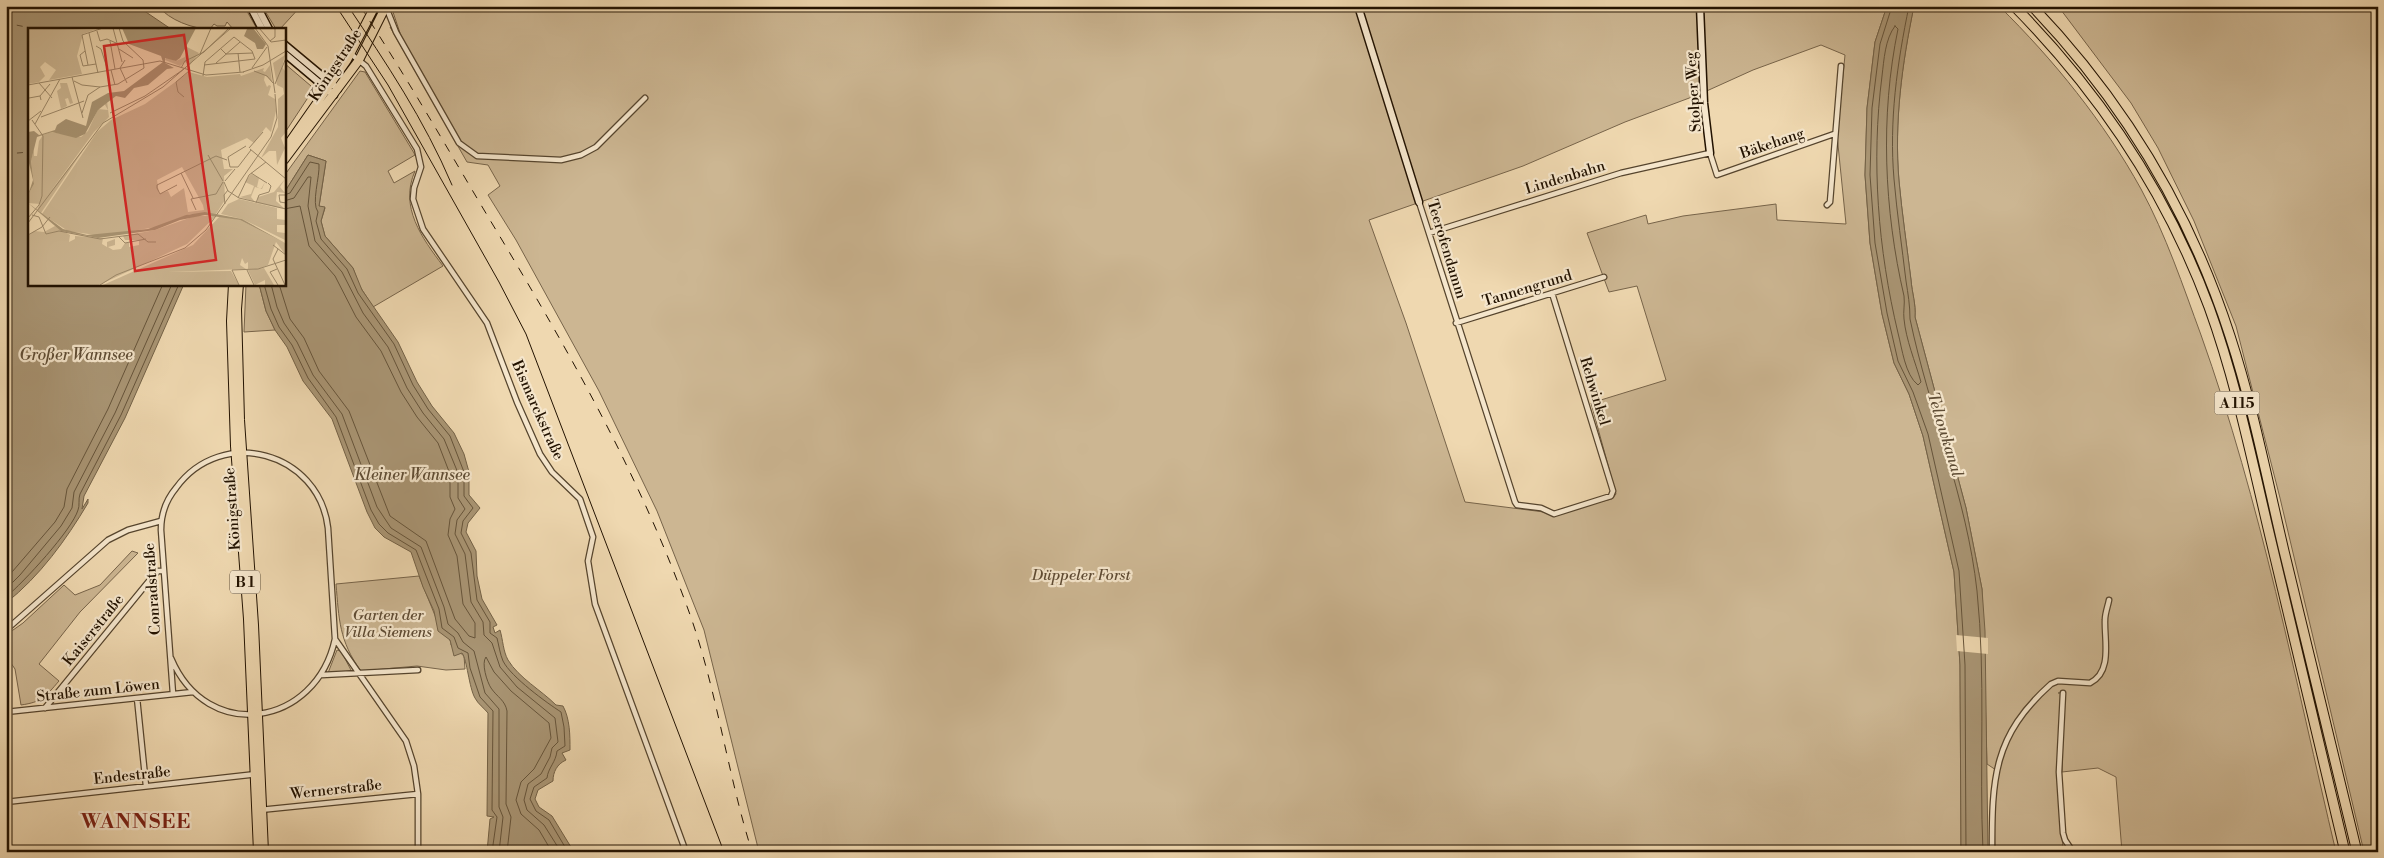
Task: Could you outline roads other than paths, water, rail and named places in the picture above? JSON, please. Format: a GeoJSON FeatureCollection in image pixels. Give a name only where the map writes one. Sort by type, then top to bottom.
{"type":"FeatureCollection","features":[{"type":"Feature","properties":{"kind":"highway","name":"A 115"},"geometry":{"type":"LineString","coordinates":[[2014,6],[2079,78],[2132,152],[2163,206],[2209,308],[2236,397],[2346,852]]}},
{"type":"Feature","properties":{"kind":"highway","name":"A 115"},"geometry":{"type":"LineString","coordinates":[[2032,6],[2107,94],[2150,158],[2196,245],[2221,310],[2247,394],[2356,852]]}},
{"type":"Feature","properties":{"kind":"main road","name":"Königstraße"},"geometry":{"type":"LineString","coordinates":[[285,159],[332,89],[375,6]]}},
{"type":"Feature","properties":{"kind":"main road","name":"Königstraße"},"geometry":{"type":"LineString","coordinates":[[285,149],[332,89],[359,60],[385,6]]}},
{"type":"Feature","properties":{"kind":"main road","name":"Königstraße"},"geometry":{"type":"LineString","coordinates":[[233,285],[231,321],[262,852]]}},
{"type":"Feature","properties":{"kind":"main road","name":"Königstraße"},"geometry":{"type":"LineString","coordinates":[[239,285],[237,315],[239,453]]}},
{"type":"Feature","properties":{"kind":"street"},"geometry":{"type":"LineString","coordinates":[[250,6],[261,28]]}},
{"type":"Feature","properties":{"kind":"street"},"geometry":{"type":"LineString","coordinates":[[257,6],[268,28]]}},
{"type":"Feature","properties":{"kind":"street"},"geometry":{"type":"LineString","coordinates":[[385,6],[396,32],[459,143],[478,156],[561,160],[581,155],[596,147],[645,98]]}},
{"type":"Feature","properties":{"kind":"street","name":"Teerofendamm"},"geometry":{"type":"LineString","coordinates":[[1358,6],[1456,323],[1514,499]]}},
{"type":"Feature","properties":{"kind":"street","name":"Stolper Weg"},"geometry":{"type":"LineString","coordinates":[[1700,6],[1706,123],[1710,153],[1717,175]]}},
{"type":"Feature","properties":{"kind":"street"},"geometry":{"type":"LineString","coordinates":[[285,45],[315,75]]}},
{"type":"Feature","properties":{"kind":"street"},"geometry":{"type":"LineString","coordinates":[[285,54],[332,89]]}},
{"type":"Feature","properties":{"kind":"street","name":"Bismarckstraße"},"geometry":{"type":"LineString","coordinates":[[351,54],[366,66],[393,106],[420,157],[421,166],[413,194],[423,229],[487,323],[517,402],[540,454],[552,472],[580,499],[594,538],[588,560],[595,604],[686,852]]}},
{"type":"Feature","properties":{"kind":"street"},"geometry":{"type":"LineString","coordinates":[[1826,205],[1830,202],[1841,66]]}},
{"type":"Feature","properties":{"kind":"street","name":"Bäkehang"},"geometry":{"type":"LineString","coordinates":[[1717,175],[1834,134]]}},
{"type":"Feature","properties":{"kind":"street","name":"Lindenbahn"},"geometry":{"type":"LineString","coordinates":[[1429,233],[1612,175],[1710,153]]}},
{"type":"Feature","properties":{"kind":"street","name":"Tannengrund"},"geometry":{"type":"LineString","coordinates":[[1456,323],[1604,277]]}},
{"type":"Feature","properties":{"kind":"street","name":"Rehwinkel"},"geometry":{"type":"LineString","coordinates":[[1514,499],[1517,505],[1541,508],[1554,514],[1611,496],[1613,490],[1552,293]]}},
{"type":"Feature","properties":{"kind":"street"},"geometry":{"type":"LineString","coordinates":[[6,630],[108,540],[128,530],[161,521],[171,494],[190,472],[212,459],[239,453],[261,454],[288,465],[307,480],[320,501],[328,528],[335,638],[406,741],[414,766],[418,794],[418,852]]}},
{"type":"Feature","properties":{"kind":"street","name":"Conradstraße"},"geometry":{"type":"LineString","coordinates":[[161,521],[173,694]]}},
{"type":"Feature","properties":{"kind":"street","name":"Kaiserstraße"},"geometry":{"type":"LineString","coordinates":[[44,708],[149,581],[158,571],[163,571]]}},
{"type":"Feature","properties":{"kind":"street"},"geometry":{"type":"LineString","coordinates":[[1992,852],[1994,785],[1996,769],[2006,738],[2017,719],[2051,684],[2058,681],[2090,683],[2098,676],[2106,654],[2105,617],[2109,600]]}},
{"type":"Feature","properties":{"kind":"street","name":"Conradstraße"},"geometry":{"type":"LineString","coordinates":[[170,655],[180,677],[193,692],[212,705],[226,711],[255,714],[273,711],[294,702],[309,690],[322,675],[332,652],[335,638]]}},
{"type":"Feature","properties":{"kind":"street"},"geometry":{"type":"LineString","coordinates":[[322,675],[418,670]]}},
{"type":"Feature","properties":{"kind":"street","name":"Straße zum Löwen"},"geometry":{"type":"LineString","coordinates":[[6,712],[193,692]]}},
{"type":"Feature","properties":{"kind":"street"},"geometry":{"type":"LineString","coordinates":[[2063,693],[2059,750],[2060,789],[2065,840],[2073,852]]}},
{"type":"Feature","properties":{"kind":"street"},"geometry":{"type":"LineString","coordinates":[[137,698],[146,786]]}},
{"type":"Feature","properties":{"kind":"street","name":"Endestraße"},"geometry":{"type":"LineString","coordinates":[[6,802],[258,774]]}},
{"type":"Feature","properties":{"kind":"street","name":"Wernerstraße"},"geometry":{"type":"LineString","coordinates":[[259,810],[418,794]]}},
{"type":"Feature","properties":{"kind":"water","name":"Großer Wannsee"},"geometry":{"type":"Polygon","coordinates":[[[6,6],[137,6],[170,28],[28,28],[28,285],[184,285],[125,418],[84,496],[82,509],[88,499],[88,503],[51,557],[30,581],[6,603],[6,6]]]}},
{"type":"Feature","properties":{"kind":"water","name":"Teltowkanal"},"geometry":{"type":"Polygon","coordinates":[[[1887,6],[1914,6],[1906,50],[1898,115],[1899,181],[1915,317],[1966,508],[1982,589],[1985,631],[1988,852],[1961,852],[1960,665],[1954,572],[1923,436],[1909,394],[1894,363],[1882,314],[1870,243],[1865,175],[1867,108],[1875,42],[1887,6]]]}},
{"type":"Feature","properties":{"kind":"water","name":"Kleiner Wannsee"},"geometry":{"type":"Polygon","coordinates":[[[308,155],[326,161],[319,206],[325,207],[321,221],[325,236],[353,268],[362,290],[398,342],[417,382],[432,406],[454,433],[464,454],[469,472],[469,495],[480,508],[468,523],[466,532],[476,551],[477,576],[482,599],[497,625],[493,627],[495,633],[500,630],[506,657],[518,673],[556,705],[563,706],[567,716],[570,750],[562,753],[566,760],[556,769],[553,781],[538,790],[535,799],[539,807],[552,816],[574,852],[487,852],[490,819],[494,817],[487,816],[488,713],[475,698],[464,656],[462,653],[454,656],[450,640],[438,631],[434,611],[423,587],[411,552],[384,537],[375,528],[367,512],[332,419],[303,381],[287,347],[275,330],[266,311],[259,285],[285,285],[285,191],[308,155]]]}},
{"type":"Feature","properties":{"kind":"tram line"},"geometry":{"type":"LineString","coordinates":[[336,6],[388,85],[499,282],[526,334],[724,852]]}},
{"type":"Feature","properties":{"kind":"tram line"},"geometry":{"type":"LineString","coordinates":[[348,6],[417,114],[452,185]]}},
{"type":"Feature","properties":{"kind":"railway"},"geometry":{"type":"LineString","coordinates":[[360,6],[410,85],[545,312],[596,406],[644,502],[696,632],[752,852]]}},
{"type":"Feature","properties":{"kind":"district","name":"WANNSEE"},"geometry":{"type":"Point","coordinates":[136,821]}},
{"type":"Feature","properties":{"kind":"park label","name":"Düppeler Forst"},"geometry":{"type":"Point","coordinates":[1081,575]}},
{"type":"Feature","properties":{"kind":"park label","name":"Garten der Villa Siemens"},"geometry":{"type":"Point","coordinates":[388,624]}}]}
